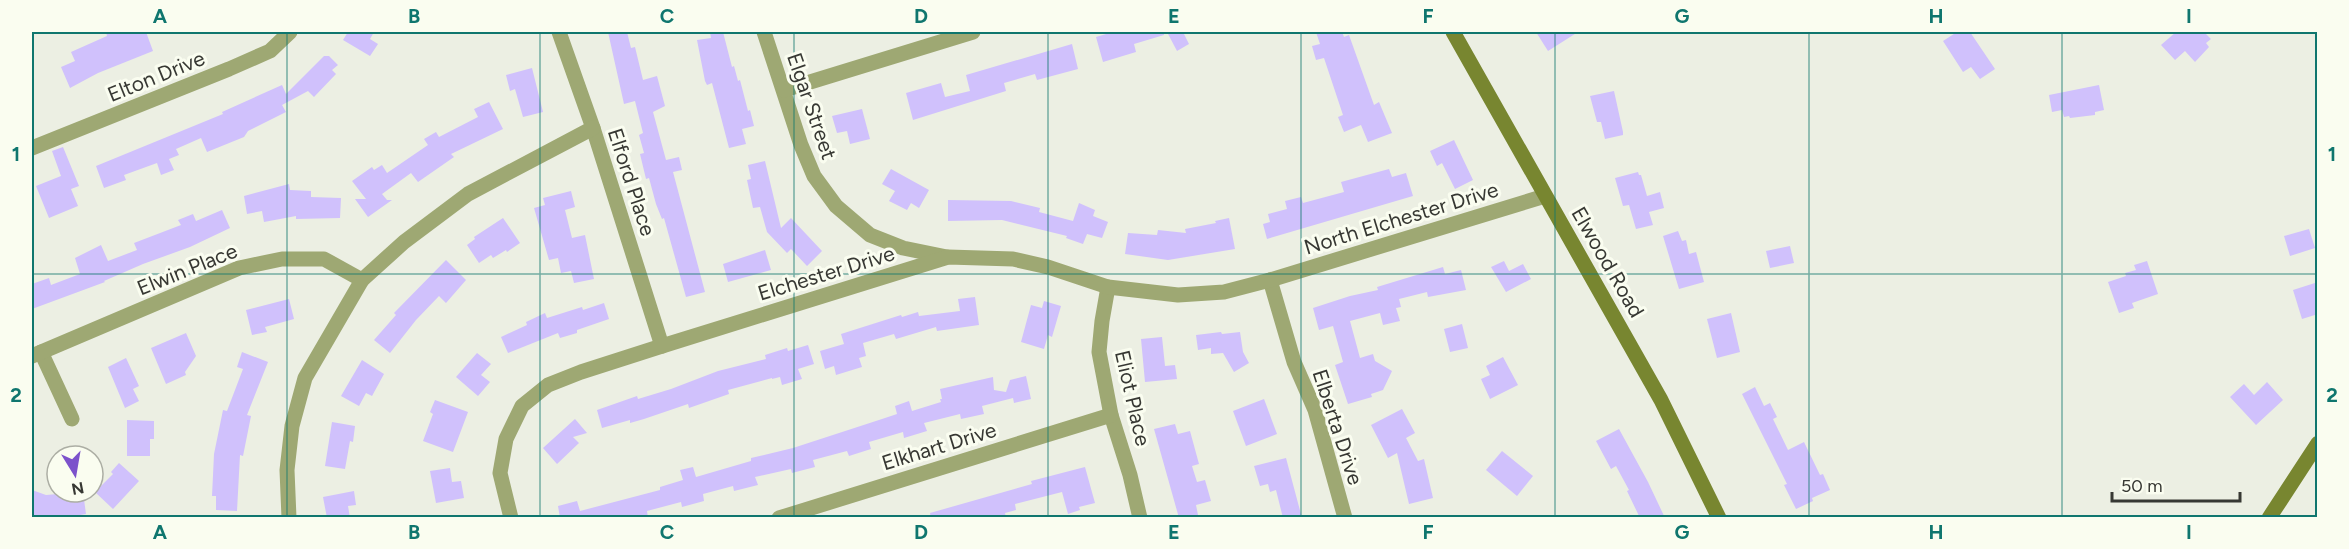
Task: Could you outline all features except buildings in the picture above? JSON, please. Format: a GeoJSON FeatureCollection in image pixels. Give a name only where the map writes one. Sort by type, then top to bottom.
{"type":"FeatureCollection","features":[{"type":"Feature","properties":{"kind":"main road","name":"Elwood Road"},"geometry":{"type":"LineString","coordinates":[[1453,32],[1661,400],[1719,518]]}},
{"type":"Feature","properties":{"kind":"main road"},"geometry":{"type":"LineString","coordinates":[[2269,518],[2318,443]]}},
{"type":"Feature","properties":{"kind":"street","name":"Elton Drive"},"geometry":{"type":"LineString","coordinates":[[32,148],[239,65],[270,51],[290,32]]}},
{"type":"Feature","properties":{"kind":"street","name":"Elford Place"},"geometry":{"type":"LineString","coordinates":[[559,32],[593,128],[662,346]]}},
{"type":"Feature","properties":{"kind":"street","name":"Elgar Street"},"geometry":{"type":"LineString","coordinates":[[764,32],[801,145],[814,176],[836,206],[870,235],[903,248],[948,257]]}},
{"type":"Feature","properties":{"kind":"street"},"geometry":{"type":"LineString","coordinates":[[784,90],[968,32]]}},
{"type":"Feature","properties":{"kind":"street"},"geometry":{"type":"LineString","coordinates":[[289,518],[287,470],[292,426],[305,378],[362,280],[404,242],[468,194],[593,128]]}},
{"type":"Feature","properties":{"kind":"street","name":"North Elchester Drive"},"geometry":{"type":"LineString","coordinates":[[1270,280],[1545,196]]}},
{"type":"Feature","properties":{"kind":"street","name":"Elchester Drive"},"geometry":{"type":"LineString","coordinates":[[511,518],[500,472],[506,439],[522,406],[548,385],[662,346],[948,257],[1013,259],[1048,267],[1108,287],[1178,295],[1224,292],[1270,280]]}},
{"type":"Feature","properties":{"kind":"street","name":"Elwin Place"},"geometry":{"type":"LineString","coordinates":[[36,354],[239,268],[282,259],[324,259],[362,280]]}},
{"type":"Feature","properties":{"kind":"street","name":"Elberta Drive"},"geometry":{"type":"LineString","coordinates":[[1270,280],[1294,362],[1315,410],[1345,518]]}},
{"type":"Feature","properties":{"kind":"street","name":"Eliot Place"},"geometry":{"type":"LineString","coordinates":[[1108,287],[1099,352],[1112,415],[1140,518]]}},
{"type":"Feature","properties":{"kind":"street"},"geometry":{"type":"LineString","coordinates":[[36,354],[72,419]]}},
{"type":"Feature","properties":{"kind":"street","name":"Elkhart Drive"},"geometry":{"type":"LineString","coordinates":[[779,518],[1112,415]]}}]}
